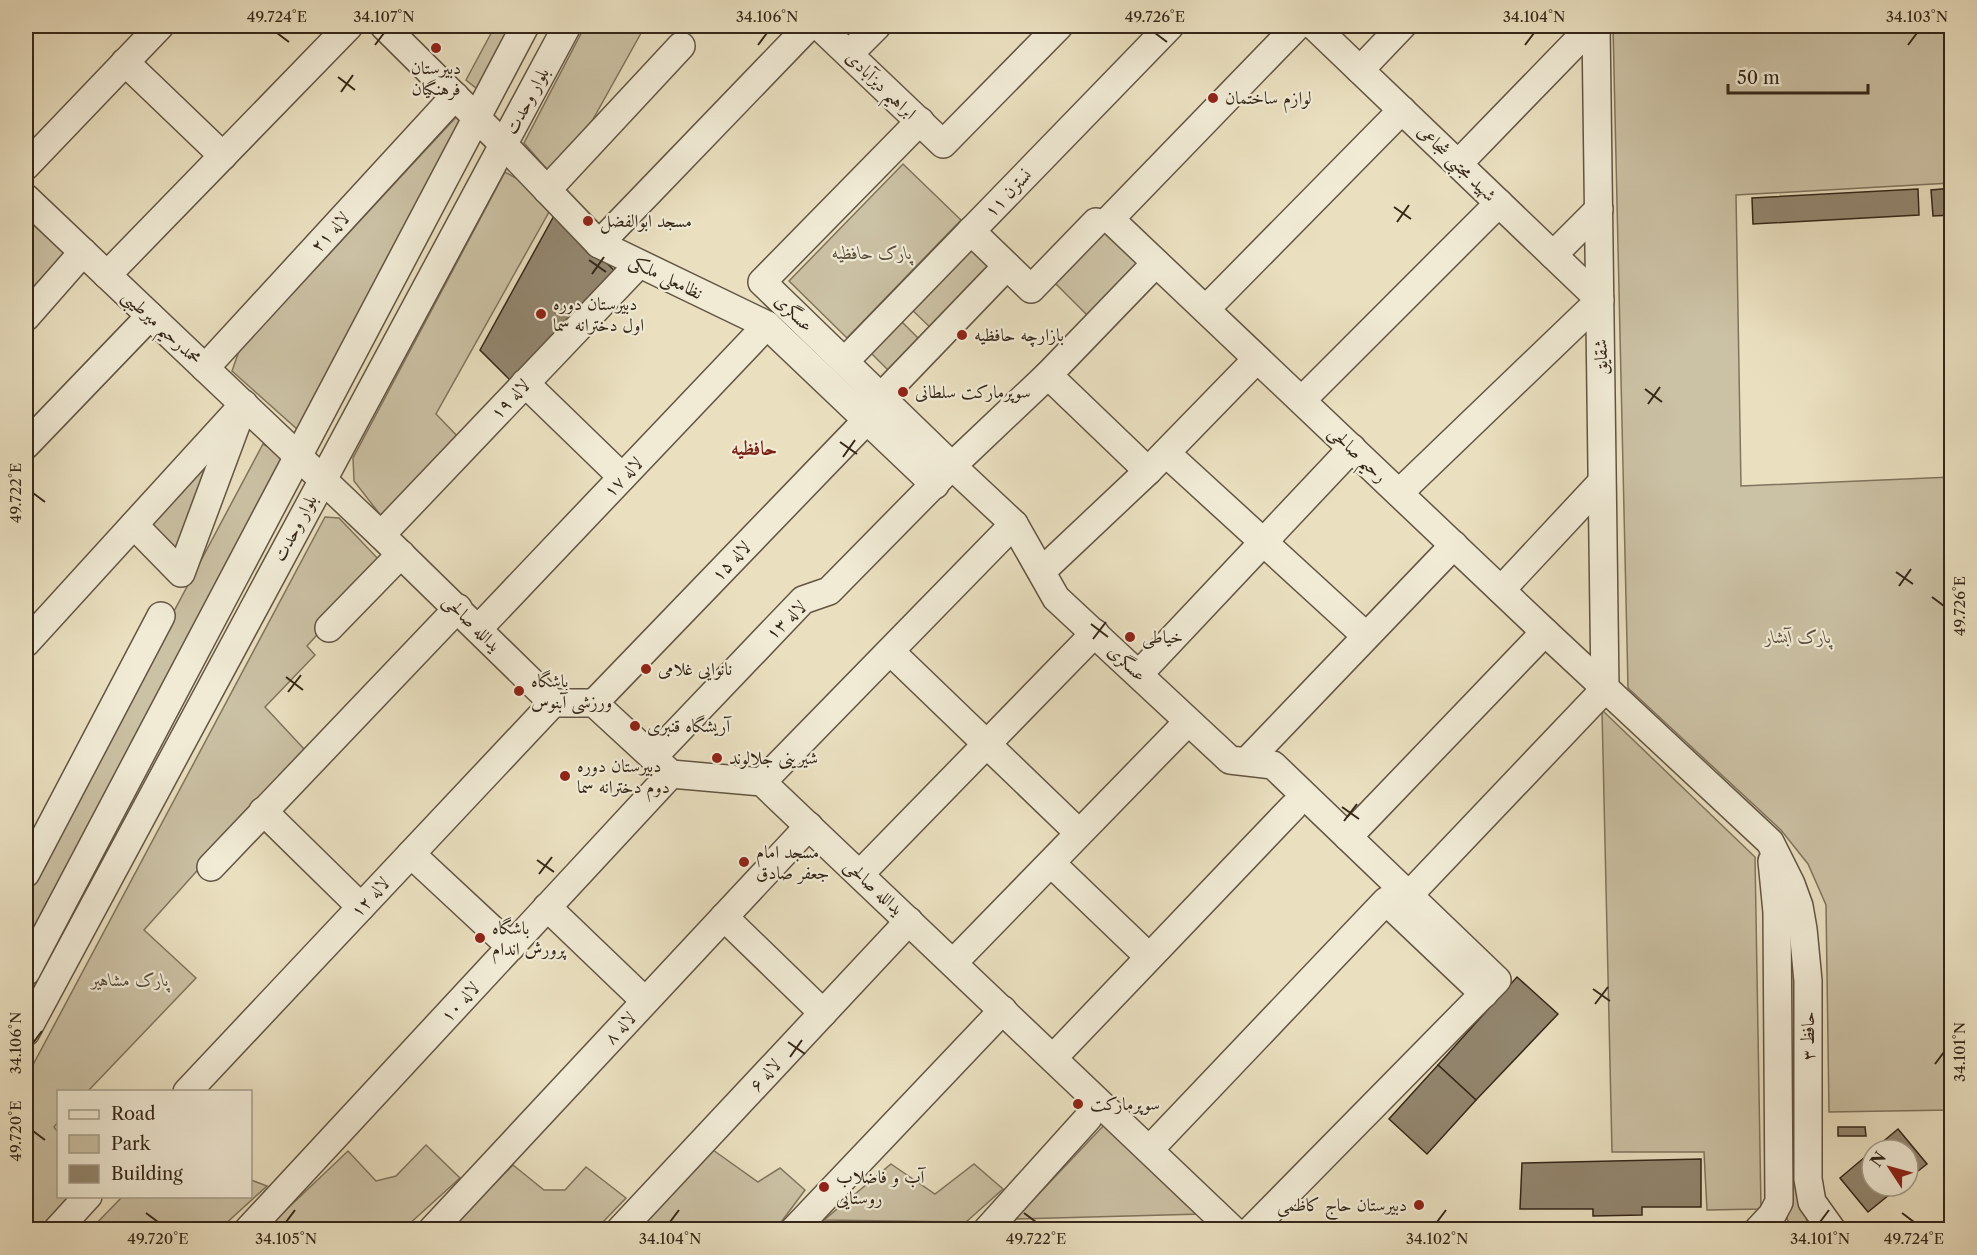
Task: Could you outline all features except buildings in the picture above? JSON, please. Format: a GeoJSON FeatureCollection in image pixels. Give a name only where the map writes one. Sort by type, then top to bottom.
{"type":"FeatureCollection","features":[{"type":"Feature","properties":{"kind":"street"},"geometry":{"type":"LineString","coordinates":[[26,166],[158,26]]}},
{"type":"Feature","properties":{"kind":"street"},"geometry":{"type":"LineString","coordinates":[[107,275],[349,26]]}},
{"type":"Feature","properties":{"kind":"street","name":"نظامعلی ملکی"},"geometry":{"type":"LineString","coordinates":[[384,26],[504,145],[599,244],[767,325],[849,378],[867,420],[943,476]]}},
{"type":"Feature","properties":{"kind":"street","name":"بلوار وحدت"},"geometry":{"type":"LineString","coordinates":[[26,972],[525,26]]}},
{"type":"Feature","properties":{"kind":"street","name":"بلوار وحدت"},"geometry":{"type":"LineString","coordinates":[[26,1032],[567,26]]}},
{"type":"Feature","properties":{"kind":"street"},"geometry":{"type":"LineString","coordinates":[[599,244],[809,26]]}},
{"type":"Feature","properties":{"kind":"street","name":"ابراهیم دیزآبادی"},"geometry":{"type":"LineString","coordinates":[[819,26],[943,144],[1059,26]]}},
{"type":"Feature","properties":{"kind":"street"},"geometry":{"type":"LineString","coordinates":[[849,54],[877,26]]}},
{"type":"Feature","properties":{"kind":"street","name":"نسترن ۱۱"},"geometry":{"type":"LineString","coordinates":[[849,378],[971,231],[1170,26]]}},
{"type":"Feature","properties":{"kind":"street"},"geometry":{"type":"LineString","coordinates":[[971,231],[1031,288],[1103,220],[1297,26]]}},
{"type":"Feature","properties":{"kind":"street","name":"شهید مجتبی شجاعی"},"geometry":{"type":"LineString","coordinates":[[1314,26],[1600,300]]}},
{"type":"Feature","properties":{"kind":"street"},"geometry":{"type":"LineString","coordinates":[[1360,70],[1402,26]]}},
{"type":"Feature","properties":{"kind":"street"},"geometry":{"type":"LineString","coordinates":[[1458,164],[1588,30],[1596,28]]}},
{"type":"Feature","properties":{"kind":"street","name":"شقایق"},"geometry":{"type":"LineString","coordinates":[[1596,28],[1605,689]]}},
{"type":"Feature","properties":{"kind":"street"},"geometry":{"type":"LineString","coordinates":[[547,190],[681,46]]}},
{"type":"Feature","properties":{"kind":"street"},"geometry":{"type":"LineString","coordinates":[[125,62],[223,156]]}},
{"type":"Feature","properties":{"kind":"street","name":"لاله ۲۱"},"geometry":{"type":"LineString","coordinates":[[205,368],[455,96]]}},
{"type":"Feature","properties":{"kind":"street"},"geometry":{"type":"LineString","coordinates":[[1206,309],[1402,110]]}},
{"type":"Feature","properties":{"kind":"street","name":"عسگری"},"geometry":{"type":"LineString","coordinates":[[920,122],[762,282],[849,378],[881,397],[943,476],[1014,524],[1056,598],[1230,760],[1273,765],[1348,837],[1398,898],[1491,987],[1251,1230]]}},
{"type":"Feature","properties":{"kind":"street","name":"محمدرحیم میرطیبی"},"geometry":{"type":"LineString","coordinates":[[26,198],[322,479]]}},
{"type":"Feature","properties":{"kind":"street"},"geometry":{"type":"LineString","coordinates":[[1302,400],[1499,203]]}},
{"type":"Feature","properties":{"kind":"street"},"geometry":{"type":"LineString","coordinates":[[1553,255],[1599,209]]}},
{"type":"Feature","properties":{"kind":"street","name":"رحیم صالحی"},"geometry":{"type":"LineString","coordinates":[[1103,220],[1156,263],[1206,309],[1605,689]]}},
{"type":"Feature","properties":{"kind":"street"},"geometry":{"type":"LineString","coordinates":[[26,317],[83,252]]}},
{"type":"Feature","properties":{"kind":"street","name":"لاله ۱۳"},"geometry":{"type":"LineString","coordinates":[[662,765],[803,600],[829,591],[943,476],[1048,375],[1156,263]]}},
{"type":"Feature","properties":{"kind":"street","name":"لاله ۱۹"},"geometry":{"type":"LineString","coordinates":[[381,534],[639,264]]}},
{"type":"Feature","properties":{"kind":"street"},"geometry":{"type":"LineString","coordinates":[[881,397],[1007,266]]}},
{"type":"Feature","properties":{"kind":"street"},"geometry":{"type":"LineString","coordinates":[[1400,493],[1600,300]]}},
{"type":"Feature","properties":{"kind":"street"},"geometry":{"type":"LineString","coordinates":[[26,445],[150,316]]}},
{"type":"Feature","properties":{"kind":"street","name":"لاله ۱۷"},"geometry":{"type":"LineString","coordinates":[[478,629],[767,325]]}},
{"type":"Feature","properties":{"kind":"street"},"geometry":{"type":"LineString","coordinates":[[1042,571],[1157,462],[1257,359]]}},
{"type":"Feature","properties":{"kind":"street"},"geometry":{"type":"LineString","coordinates":[[1048,375],[1264,543],[1366,636]]}},
{"type":"Feature","properties":{"kind":"street"},"geometry":{"type":"LineString","coordinates":[[525,383],[622,477]]}},
{"type":"Feature","properties":{"kind":"street"},"geometry":{"type":"LineString","coordinates":[[26,643],[244,404]]}},
{"type":"Feature","properties":{"kind":"street"},"geometry":{"type":"LineString","coordinates":[[134,525],[181,573],[244,404]]}},
{"type":"Feature","properties":{"kind":"street","name":"لاله ۱۵"},"geometry":{"type":"LineString","coordinates":[[594,703],[867,420]]}},
{"type":"Feature","properties":{"kind":"street"},"geometry":{"type":"LineString","coordinates":[[1139,674],[1352,448]]}},
{"type":"Feature","properties":{"kind":"street","name":"یدالله صالحی"},"geometry":{"type":"LineString","coordinates":[[322,479],[458,608],[553,703]]}},
{"type":"Feature","properties":{"kind":"street"},"geometry":{"type":"LineString","coordinates":[[1501,590],[1600,484]]}},
{"type":"Feature","properties":{"kind":"street"},"geometry":{"type":"LineString","coordinates":[[553,703],[594,703],[662,765],[762,782],[1014,524]]}},
{"type":"Feature","properties":{"kind":"street"},"geometry":{"type":"LineString","coordinates":[[1247,761],[1454,545]]}},
{"type":"Feature","properties":{"kind":"street"},"geometry":{"type":"LineString","coordinates":[[329,628],[401,554]]}},
{"type":"Feature","properties":{"kind":"street"},"geometry":{"type":"LineString","coordinates":[[212,867],[458,608]]}},
{"type":"Feature","properties":{"kind":"street"},"geometry":{"type":"LineString","coordinates":[[26,873],[160,616]]}},
{"type":"Feature","properties":{"kind":"street"},"geometry":{"type":"LineString","coordinates":[[1348,837],[1545,632]]}},
{"type":"Feature","properties":{"kind":"street"},"geometry":{"type":"LineString","coordinates":[[860,874],[1095,633]]}},
{"type":"Feature","properties":{"kind":"street"},"geometry":{"type":"LineString","coordinates":[[891,652],[1079,833]]}},
{"type":"Feature","properties":{"kind":"street"},"geometry":{"type":"LineString","coordinates":[[1150,1149],[1605,689]]}},
{"type":"Feature","properties":{"kind":"street","name":"حافظ ۳"},"geometry":{"type":"LineString","coordinates":[[1605,689],[1770,842],[1791,884],[1799,906],[1808,981],[1808,1179],[1812,1202],[1832,1230]]}},
{"type":"Feature","properties":{"kind":"street","name":"لاله ۱۲"},"geometry":{"type":"LineString","coordinates":[[189,1090],[553,703]]}},
{"type":"Feature","properties":{"kind":"street"},"geometry":{"type":"LineString","coordinates":[[954,963],[1180,730]]}},
{"type":"Feature","properties":{"kind":"street","name":"لاله ۱۰"},"geometry":{"type":"LineString","coordinates":[[248,1230],[547,907],[662,765]]}},
{"type":"Feature","properties":{"kind":"street","name":"یدالله صالحی"},"geometry":{"type":"LineString","coordinates":[[762,782],[1054,1057],[1233,1230]]}},
{"type":"Feature","properties":{"kind":"street"},"geometry":{"type":"LineString","coordinates":[[1054,1057],[1293,807]]}},
{"type":"Feature","properties":{"kind":"street"},"geometry":{"type":"LineString","coordinates":[[264,812],[360,908]]}},
{"type":"Feature","properties":{"kind":"street","name":"لاله ۸"},"geometry":{"type":"LineString","coordinates":[[432,1230],[809,826]]}},
{"type":"Feature","properties":{"kind":"street","name":"حافظ ۳"},"geometry":{"type":"LineString","coordinates":[[1758,1230],[1772,1215],[1779,1202],[1778,912],[1770,842]]}},
{"type":"Feature","properties":{"kind":"street"},"geometry":{"type":"LineString","coordinates":[[411,854],[511,947]]}},
{"type":"Feature","properties":{"kind":"street"},"geometry":{"type":"LineString","coordinates":[[1051,863],[1149,957]]}},
{"type":"Feature","properties":{"kind":"street"},"geometry":{"type":"LineString","coordinates":[[547,907],[645,1001]]}},
{"type":"Feature","properties":{"kind":"street"},"geometry":{"type":"LineString","coordinates":[[724,917],[823,1013]]}},
{"type":"Feature","properties":{"kind":"street","name":"لاله ۶"},"geometry":{"type":"LineString","coordinates":[[620,1230],[909,921]]}},
{"type":"Feature","properties":{"kind":"street"},"geometry":{"type":"LineString","coordinates":[[794,1230],[1003,1010]]}},
{"type":"Feature","properties":{"kind":"street"},"geometry":{"type":"LineString","coordinates":[[987,1230],[1088,1118]]}},
{"type":"Feature","properties":{"kind":"street"},"geometry":{"type":"LineString","coordinates":[[57,1230],[87,1198]]}},
{"type":"Feature","properties":{"kind":"green space"},"geometry":{"type":"Polygon","coordinates":[[[495,26],[519,26],[489,82],[476,88],[466,80],[495,26]]]}},
{"type":"Feature","properties":{"kind":"green space"},"geometry":{"type":"Polygon","coordinates":[[[585,26],[645,26],[558,182],[524,143],[585,26]]]}},
{"type":"Feature","properties":{"kind":"green space","name":"پارک آبشار"},"geometry":{"type":"Polygon","coordinates":[[[1613,26],[1951,26],[1951,183],[1736,195],[1741,486],[1951,477],[1951,1110],[1829,1112],[1826,905],[1808,864],[1781,830],[1628,688],[1613,26]]]}},
{"type":"Feature","properties":{"kind":"green space"},"geometry":{"type":"Polygon","coordinates":[[[459,114],[459,140],[297,429],[232,371],[239,351],[459,114]]]}},
{"type":"Feature","properties":{"kind":"green space","name":"پارک حافظیه"},"geometry":{"type":"Polygon","coordinates":[[[903,164],[961,220],[847,338],[789,281],[903,164]]]}},
{"type":"Feature","properties":{"kind":"green space"},"geometry":{"type":"Polygon","coordinates":[[[505,172],[521,181],[549,212],[436,414],[461,440],[382,517],[354,481],[353,458],[505,172]]]}},
{"type":"Feature","properties":{"kind":"green space"},"geometry":{"type":"Polygon","coordinates":[[[26,212],[69,252],[26,298],[26,212]]]}},
{"type":"Feature","properties":{"kind":"green space"},"geometry":{"type":"Polygon","coordinates":[[[1111,224],[1149,262],[1092,320],[1054,282],[1111,224]]]}},
{"type":"Feature","properties":{"kind":"green space"},"geometry":{"type":"Polygon","coordinates":[[[970,243],[997,268],[934,331],[908,306],[970,243]]]}},
{"type":"Feature","properties":{"kind":"green space"},"geometry":{"type":"Polygon","coordinates":[[[901,321],[923,343],[892,374],[870,352],[901,321]]]}},
{"type":"Feature","properties":{"kind":"green space"},"geometry":{"type":"Polygon","coordinates":[[[263,444],[281,454],[280,475],[26,954],[26,889],[263,444]]]}},
{"type":"Feature","properties":{"kind":"green space"},"geometry":{"type":"Polygon","coordinates":[[[203,467],[208,470],[178,553],[149,525],[203,467]]]}},
{"type":"Feature","properties":{"kind":"green space","name":"پارک مشاهیر"},"geometry":{"type":"Polygon","coordinates":[[[325,517],[339,518],[382,563],[307,646],[315,655],[265,707],[305,750],[144,930],[196,978],[89,1090],[57,1090],[57,1123],[54,1127],[57,1131],[57,1198],[73,1198],[42,1229],[26,1230],[26,1078],[325,517]]]}},
{"type":"Feature","properties":{"kind":"green space"},"geometry":{"type":"Polygon","coordinates":[[[1602,710],[1755,857],[1761,1209],[1707,1210],[1704,1152],[1612,1152],[1602,710]]]}},
{"type":"Feature","properties":{"kind":"green space"},"geometry":{"type":"Polygon","coordinates":[[[1789,920],[1796,922],[1801,1181],[1807,1222],[1800,1229],[1791,1227],[1787,1219],[1789,920]]]}},
{"type":"Feature","properties":{"kind":"green space"},"geometry":{"type":"Polygon","coordinates":[[[1106,1123],[1202,1214],[1015,1219],[1106,1123]]]}},
{"type":"Feature","properties":{"kind":"green space"},"geometry":{"type":"Polygon","coordinates":[[[426,1145],[460,1178],[408,1225],[269,1226],[348,1151],[376,1181],[396,1176],[426,1145]]]}},
{"type":"Feature","properties":{"kind":"green space"},"geometry":{"type":"Polygon","coordinates":[[[713,1150],[758,1182],[780,1168],[805,1190],[779,1225],[635,1225],[713,1150]]]}},
{"type":"Feature","properties":{"kind":"green space"},"geometry":{"type":"Polygon","coordinates":[[[891,1164],[935,1194],[974,1164],[1003,1189],[966,1222],[824,1220],[891,1164]]]}},
{"type":"Feature","properties":{"kind":"green space"},"geometry":{"type":"Polygon","coordinates":[[[513,1165],[544,1190],[565,1190],[586,1167],[626,1198],[601,1224],[452,1226],[513,1165]]]}},
{"type":"Feature","properties":{"kind":"green space"},"geometry":{"type":"Polygon","coordinates":[[[252,1180],[267,1186],[222,1227],[91,1229],[121,1198],[252,1198],[252,1180]]]}},
{"type":"Feature","properties":{"kind":"place","name":"دبیرستان فرهنگیان"},"geometry":{"type":"Point","coordinates":[436,48]}},
{"type":"Feature","properties":{"kind":"place","name":"لوازم ساختمان"},"geometry":{"type":"Point","coordinates":[1213,98]}},
{"type":"Feature","properties":{"kind":"place","name":"مسجد ابوالفضل"},"geometry":{"type":"Point","coordinates":[588,221]}},
{"type":"Feature","properties":{"kind":"place","name":"دبیرستان دوره اول دخترانه سما"},"geometry":{"type":"Point","coordinates":[541,314]}},
{"type":"Feature","properties":{"kind":"place","name":"بازارچه حافظیه"},"geometry":{"type":"Point","coordinates":[962,335]}},
{"type":"Feature","properties":{"kind":"place","name":"سوپرمارکت سلطانی"},"geometry":{"type":"Point","coordinates":[903,392]}},
{"type":"Feature","properties":{"kind":"place","name":"خیاطی"},"geometry":{"type":"Point","coordinates":[1130,637]}},
{"type":"Feature","properties":{"kind":"place","name":"نانوایی غلامی"},"geometry":{"type":"Point","coordinates":[646,669]}},
{"type":"Feature","properties":{"kind":"place","name":"باشگاه ورزشی آبنوس"},"geometry":{"type":"Point","coordinates":[519,691]}},
{"type":"Feature","properties":{"kind":"place","name":"آریشگاه قنبری"},"geometry":{"type":"Point","coordinates":[635,726]}},
{"type":"Feature","properties":{"kind":"place","name":"شیرینی جلالوند"},"geometry":{"type":"Point","coordinates":[717,758]}},
{"type":"Feature","properties":{"kind":"place","name":"دبیرستان دوره دوم دخترانه سما"},"geometry":{"type":"Point","coordinates":[565,776]}},
{"type":"Feature","properties":{"kind":"place","name":"مسجد امام جعفر صادق"},"geometry":{"type":"Point","coordinates":[744,862]}},
{"type":"Feature","properties":{"kind":"place","name":"باشگاه پرورش اندام"},"geometry":{"type":"Point","coordinates":[480,938]}},
{"type":"Feature","properties":{"kind":"place","name":"سوپرمارکت"},"geometry":{"type":"Point","coordinates":[1078,1104]}},
{"type":"Feature","properties":{"kind":"place","name":"آب و فاضلاب روستایی"},"geometry":{"type":"Point","coordinates":[824,1187]}},
{"type":"Feature","properties":{"kind":"place","name":"دبیرستان حاج کاظمی"},"geometry":{"type":"Point","coordinates":[1419,1205]}},
{"type":"Feature","properties":{"kind":"district","name":"حافظیه"},"geometry":{"type":"Point","coordinates":[754,448]}}]}
